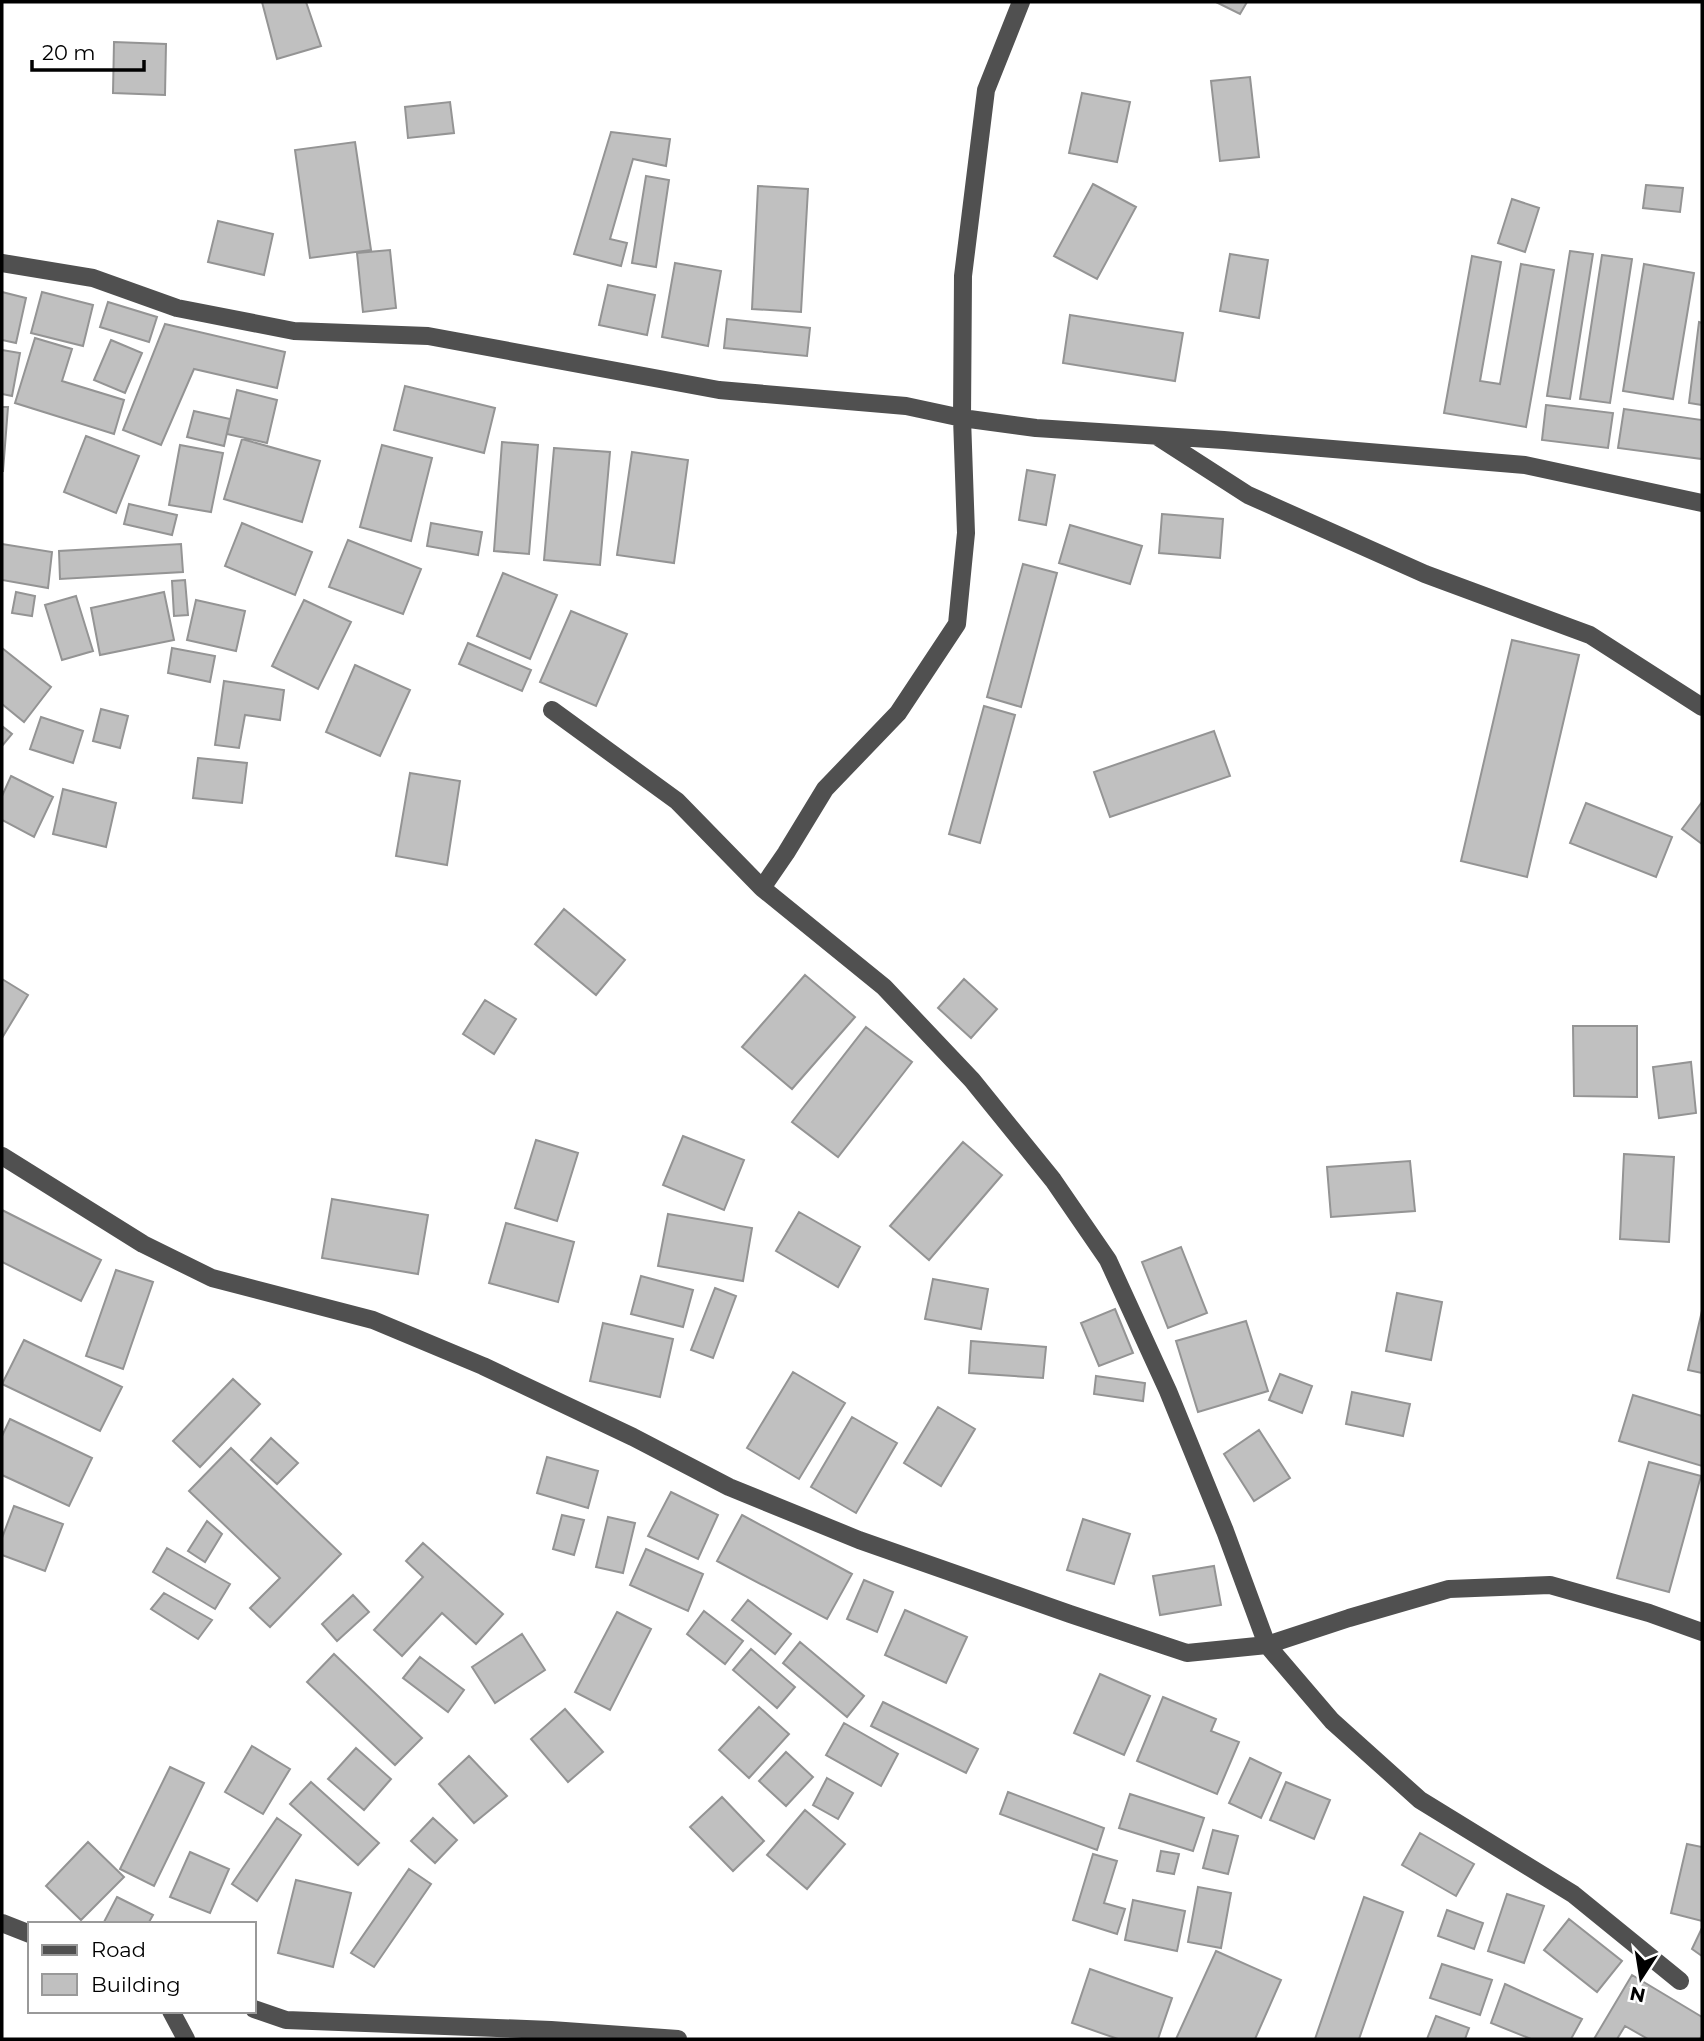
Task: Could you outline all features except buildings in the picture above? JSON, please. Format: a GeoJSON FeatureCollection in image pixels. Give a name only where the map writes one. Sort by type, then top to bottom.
{"type":"FeatureCollection","features":[{"type":"Feature","properties":{"kind":"street"},"geometry":{"type":"LineString","coordinates":[[762,888],[825,789],[898,713],[957,624],[966,533],[962,418],[963,276],[986,90],[1021,2]]}},
{"type":"Feature","properties":{"kind":"street"},"geometry":{"type":"LineString","coordinates":[[2,263],[93,278],[177,308],[294,331],[428,336],[719,390],[906,406],[962,418],[1036,428],[1525,465],[1702,503]]}},
{"type":"Feature","properties":{"kind":"street"},"geometry":{"type":"LineString","coordinates":[[1155,435],[1248,495],[1425,574],[1590,635],[1702,707]]}},
{"type":"Feature","properties":{"kind":"street"},"geometry":{"type":"LineString","coordinates":[[552,710],[677,801],[762,888],[884,987],[972,1080],[1053,1180],[1108,1260],[1168,1391],[1268,1645],[1332,1721],[1419,1800],[1573,1894],[1680,1981]]}},
{"type":"Feature","properties":{"kind":"street"},"geometry":{"type":"LineString","coordinates":[[2,1156],[143,1244],[212,1278],[373,1320],[483,1366],[633,1437],[729,1487],[859,1540],[1070,1615],[1187,1653],[1268,1645],[1449,1589],[1550,1585],[1650,1613],[1702,1632]]}},
{"type":"Feature","properties":{"kind":"street"},"geometry":{"type":"LineString","coordinates":[[2,1923],[28,1933]]}},
{"type":"Feature","properties":{"kind":"street"},"geometry":{"type":"LineString","coordinates":[[256,2011],[286,2020],[551,2030],[678,2039]]}},
{"type":"Feature","properties":{"kind":"street"},"geometry":{"type":"LineString","coordinates":[[172,2013],[186,2039]]}}]}
